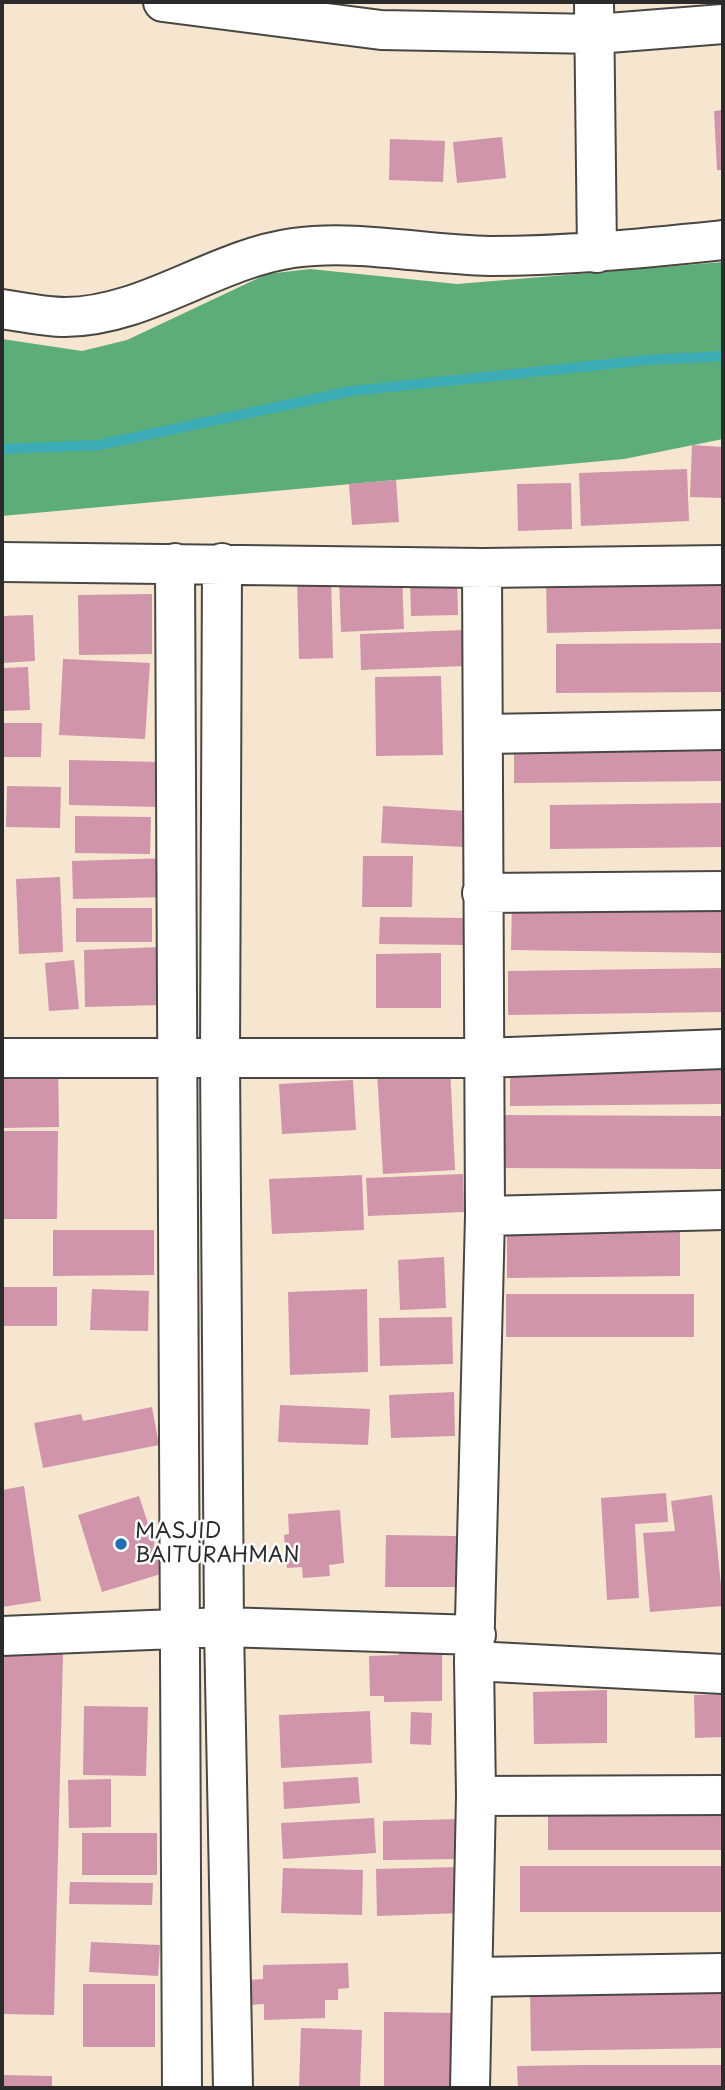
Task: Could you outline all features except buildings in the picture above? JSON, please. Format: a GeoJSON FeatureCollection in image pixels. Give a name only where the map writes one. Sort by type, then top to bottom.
{"type":"FeatureCollection","features":[{"type":"Feature","properties":{"kind":"street"},"geometry":{"type":"LineString","coordinates":[[163,2],[381,30],[595,18],[723,24]]}},
{"type":"Feature","properties":{"kind":"street"},"geometry":{"type":"LineString","coordinates":[[595,18],[597,253]]}},
{"type":"Feature","properties":{"kind":"street"},"geometry":{"type":"LineString","coordinates":[[2,309],[65,317],[99,313],[176,288],[241,259],[295,248],[393,248],[488,256],[597,253],[723,240]]}},
{"type":"Feature","properties":{"kind":"street"},"geometry":{"type":"LineString","coordinates":[[2,562],[482,568],[723,565]]}},
{"type":"Feature","properties":{"kind":"street"},"geometry":{"type":"LineString","coordinates":[[174,563],[179,1059],[178,1630],[183,1935],[182,2088]]}},
{"type":"Feature","properties":{"kind":"street"},"geometry":{"type":"LineString","coordinates":[[222,563],[220,1058],[224,1628],[233,2088]]}},
{"type":"Feature","properties":{"kind":"street"},"geometry":{"type":"LineString","coordinates":[[470,2088],[474,1977],[475,1648],[485,1216],[482,568]]}},
{"type":"Feature","properties":{"kind":"street"},"geometry":{"type":"LineString","coordinates":[[484,734],[723,730]]}},
{"type":"Feature","properties":{"kind":"street"},"geometry":{"type":"LineString","coordinates":[[482,893],[723,891]]}},
{"type":"Feature","properties":{"kind":"street"},"geometry":{"type":"LineString","coordinates":[[2,1058],[483,1058],[723,1049]]}},
{"type":"Feature","properties":{"kind":"street"},"geometry":{"type":"LineString","coordinates":[[485,1216],[723,1210]]}},
{"type":"Feature","properties":{"kind":"street"},"geometry":{"type":"LineString","coordinates":[[2,1636],[224,1628],[475,1648],[723,1674]]}},
{"type":"Feature","properties":{"kind":"street"},"geometry":{"type":"LineString","coordinates":[[476,1796],[723,1795]]}},
{"type":"Feature","properties":{"kind":"street"},"geometry":{"type":"LineString","coordinates":[[183,1935],[231,1936]]}},
{"type":"Feature","properties":{"kind":"street"},"geometry":{"type":"LineString","coordinates":[[474,1977],[723,1973]]}},
{"type":"Feature","properties":{"kind":"green space"},"geometry":{"type":"Polygon","coordinates":[[[723,262],[723,439],[624,459],[2,516],[2,339],[82,351],[127,340],[267,274],[310,269],[457,284],[723,262]]]}},
{"type":"Feature","properties":{"kind":"waterway"},"geometry":{"type":"LineString","coordinates":[[2,449],[99,445],[352,391],[647,360],[723,356]]}},
{"type":"Feature","properties":{"kind":"place","name":"MASJID BAITURAHMAN"},"geometry":{"type":"Point","coordinates":[121,1544]}}]}
